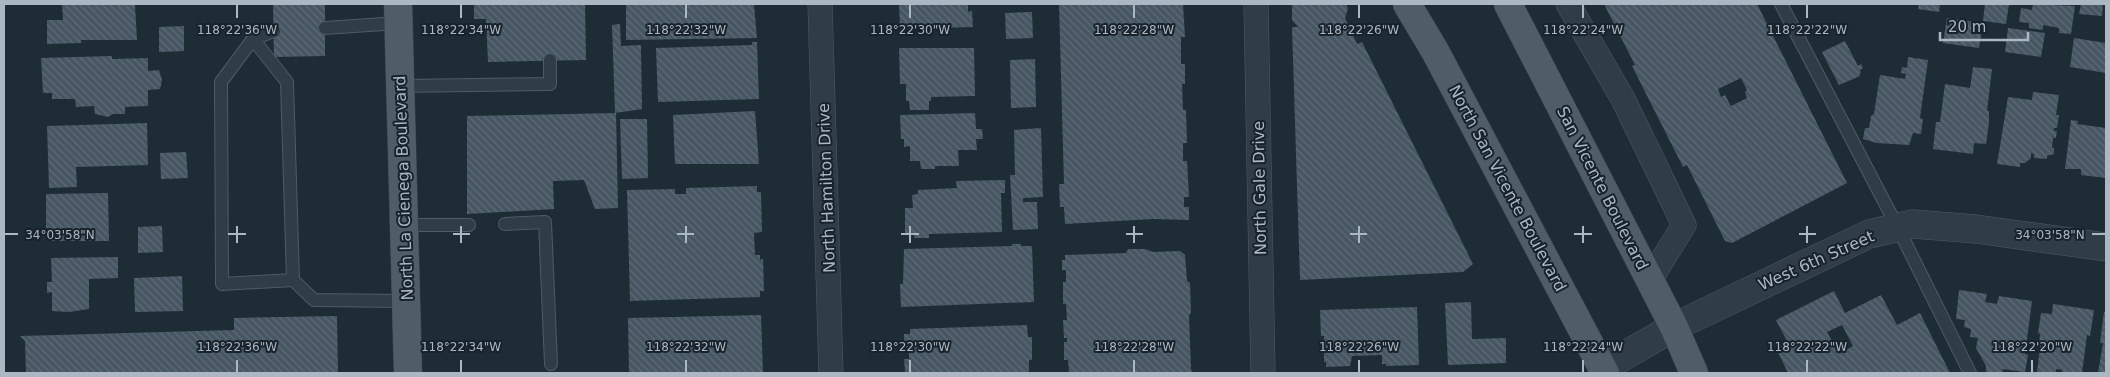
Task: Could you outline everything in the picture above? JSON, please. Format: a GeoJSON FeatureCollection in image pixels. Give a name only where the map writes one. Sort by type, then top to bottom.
{"type":"FeatureCollection","features":[{"type":"Feature","properties":{"kind":"main road","name":"North San Vicente Boulevard"},"geometry":{"type":"LineString","coordinates":[[1407,4],[1435,52],[1604,370]]}},
{"type":"Feature","properties":{"kind":"main road","name":"San Vicente Boulevard"},"geometry":{"type":"LineString","coordinates":[[1508,4],[1674,326],[1694,373]]}},
{"type":"Feature","properties":{"kind":"main road","name":"North La Cienega Boulevard"},"geometry":{"type":"LineString","coordinates":[[398,14],[408,373]]}},
{"type":"Feature","properties":{"kind":"street","name":"North Hamilton Drive"},"geometry":{"type":"LineString","coordinates":[[820,4],[831,373]]}},
{"type":"Feature","properties":{"kind":"street","name":"North Gale Drive"},"geometry":{"type":"LineString","coordinates":[[1256,4],[1263,373]]}},
{"type":"Feature","properties":{"kind":"street"},"geometry":{"type":"LineString","coordinates":[[1568,4],[1623,98],[1684,225],[1650,280]]}},
{"type":"Feature","properties":{"kind":"street","name":"West 6th Street"},"geometry":{"type":"LineString","coordinates":[[1604,370],[1674,326],[1870,234],[1913,224],[1976,229],[2106,247]]}},
{"type":"Feature","properties":{"kind":"lane"},"geometry":{"type":"LineString","coordinates":[[1781,4],[1898,228],[1970,373]]}},
{"type":"Feature","properties":{"kind":"lane"},"geometry":{"type":"LineString","coordinates":[[325,28],[398,14]]}},
{"type":"Feature","properties":{"kind":"lane"},"geometry":{"type":"LineString","coordinates":[[274,31],[253,39],[221,82],[222,284],[293,280]]}},
{"type":"Feature","properties":{"kind":"lane"},"geometry":{"type":"LineString","coordinates":[[253,39],[286,82],[293,280],[314,300],[406,301]]}},
{"type":"Feature","properties":{"kind":"lane"},"geometry":{"type":"LineString","coordinates":[[400,86],[550,84],[550,60]]}},
{"type":"Feature","properties":{"kind":"lane"},"geometry":{"type":"LineString","coordinates":[[505,224],[545,222],[551,364]]}},
{"type":"Feature","properties":{"kind":"lane"},"geometry":{"type":"LineString","coordinates":[[404,225],[470,225]]}},
{"type":"Feature","properties":{"kind":"building"},"geometry":{"type":"Polygon","coordinates":[[[62,4],[135,5],[137,40],[81,40],[81,43],[47,44],[47,20],[63,20],[62,4]]]}},
{"type":"Feature","properties":{"kind":"building"},"geometry":{"type":"Polygon","coordinates":[[[273,4],[325,4],[325,56],[274,57],[273,4]]]}},
{"type":"Feature","properties":{"kind":"building"},"geometry":{"type":"Polygon","coordinates":[[[474,4],[585,4],[586,60],[488,62],[486,19],[474,19],[474,4]]]}},
{"type":"Feature","properties":{"kind":"building"},"geometry":{"type":"Polygon","coordinates":[[[626,4],[754,4],[757,38],[626,40],[626,4]]]}},
{"type":"Feature","properties":{"kind":"building"},"geometry":{"type":"Polygon","coordinates":[[[899,4],[968,4],[968,12],[972,11],[973,27],[900,29],[899,4]]]}},
{"type":"Feature","properties":{"kind":"building"},"geometry":{"type":"Polygon","coordinates":[[[1059,4],[1183,4],[1185,37],[1181,37],[1181,64],[1185,64],[1185,84],[1182,84],[1183,110],[1186,110],[1187,143],[1183,143],[1183,161],[1187,161],[1189,197],[1184,197],[1184,207],[1189,207],[1189,220],[1153,219],[1065,224],[1064,207],[1060,207],[1059,184],[1064,184],[1059,4]]]}},
{"type":"Feature","properties":{"kind":"building"},"geometry":{"type":"Polygon","coordinates":[[[1292,4],[1346,4],[1348,8],[1345,18],[1357,44],[1362,42],[1473,264],[1463,272],[1300,280],[1292,27],[1298,27],[1292,20],[1292,4]]]}},
{"type":"Feature","properties":{"kind":"building"},"geometry":{"type":"Polygon","coordinates":[[[1604,4],[1757,4],[1847,183],[1732,243],[1725,241],[1687,165],[1683,167],[1632,66],[1635,65],[1604,4]],[[1741,78],[1718,89],[1721,97],[1725,95],[1731,106],[1747,98],[1745,92],[1747,90],[1741,78]]]}},
{"type":"Feature","properties":{"kind":"building"},"geometry":{"type":"Polygon","coordinates":[[[1919,4],[1940,4],[1939,12],[1918,9],[1919,4]]]}},
{"type":"Feature","properties":{"kind":"building"},"geometry":{"type":"Polygon","coordinates":[[[1985,4],[2009,4],[2006,24],[1983,21],[1985,4]]]}},
{"type":"Feature","properties":{"kind":"building"},"geometry":{"type":"Polygon","coordinates":[[[2033,4],[2075,6],[2071,34],[2059,33],[2059,28],[2043,25],[2043,30],[2029,28],[2029,23],[2019,22],[2021,8],[2032,10],[2033,4]]]}},
{"type":"Feature","properties":{"kind":"building"},"geometry":{"type":"Polygon","coordinates":[[[2081,4],[2103,4],[2102,16],[2079,14],[2081,4]]]}},
{"type":"Feature","properties":{"kind":"building"},"geometry":{"type":"Polygon","coordinates":[[[1032,12],[1033,38],[1006,39],[1005,13],[1032,12]]]}},
{"type":"Feature","properties":{"kind":"building"},"geometry":{"type":"Polygon","coordinates":[[[1947,18],[1983,23],[1979,48],[1943,43],[1947,18]]]}},
{"type":"Feature","properties":{"kind":"building"},"geometry":{"type":"Polygon","coordinates":[[[620,24],[621,46],[641,45],[642,109],[615,113],[612,25],[620,24]]]}},
{"type":"Feature","properties":{"kind":"building"},"geometry":{"type":"Polygon","coordinates":[[[184,26],[184,51],[159,52],[159,27],[184,26]]]}},
{"type":"Feature","properties":{"kind":"building"},"geometry":{"type":"Polygon","coordinates":[[[2008,28],[2045,33],[2041,57],[2005,52],[2008,28]]]}},
{"type":"Feature","properties":{"kind":"building"},"geometry":{"type":"Polygon","coordinates":[[[2074,38],[2106,43],[2106,73],[2070,67],[2074,38]]]}},
{"type":"Feature","properties":{"kind":"building"},"geometry":{"type":"Polygon","coordinates":[[[1845,41],[1858,66],[1861,64],[1863,68],[1860,70],[1860,76],[1839,85],[1822,52],[1845,41]]]}},
{"type":"Feature","properties":{"kind":"building"},"geometry":{"type":"Polygon","coordinates":[[[752,42],[757,42],[759,99],[658,102],[656,48],[752,45],[752,42]]]}},
{"type":"Feature","properties":{"kind":"building"},"geometry":{"type":"Polygon","coordinates":[[[899,48],[974,48],[975,96],[931,97],[929,110],[910,110],[909,101],[906,101],[906,84],[900,84],[899,48]]]}},
{"type":"Feature","properties":{"kind":"building"},"geometry":{"type":"Polygon","coordinates":[[[112,56],[112,59],[148,58],[148,71],[159,70],[162,80],[160,89],[148,90],[148,106],[125,107],[125,114],[113,114],[108,117],[95,114],[94,106],[76,107],[75,99],[52,99],[52,93],[43,93],[41,58],[112,56]]]}},
{"type":"Feature","properties":{"kind":"building"},"geometry":{"type":"Polygon","coordinates":[[[1908,57],[1928,60],[1920,118],[1923,119],[1921,134],[1913,133],[1909,145],[1877,143],[1863,139],[1865,128],[1869,128],[1871,116],[1874,114],[1880,75],[1905,79],[1906,74],[1901,73],[1902,67],[1907,68],[1908,57]]]}},
{"type":"Feature","properties":{"kind":"building"},"geometry":{"type":"Polygon","coordinates":[[[1035,59],[1036,107],[1011,108],[1010,60],[1035,59]]]}},
{"type":"Feature","properties":{"kind":"building"},"geometry":{"type":"Polygon","coordinates":[[[1973,67],[1992,69],[1987,111],[1989,111],[1989,123],[1986,144],[1974,143],[1973,154],[1933,149],[1936,122],[1940,122],[1945,84],[1970,88],[1973,67]]]}},
{"type":"Feature","properties":{"kind":"building"},"geometry":{"type":"Polygon","coordinates":[[[2033,92],[2059,95],[2056,115],[2059,115],[2057,128],[2054,128],[2054,131],[2057,131],[2056,138],[2053,138],[2052,148],[2054,148],[2054,154],[2047,156],[2047,159],[2034,158],[2034,154],[2031,153],[2031,158],[2025,163],[2020,163],[2020,167],[1997,164],[2008,97],[2032,100],[2033,92]]]}},
{"type":"Feature","properties":{"kind":"building"},"geometry":{"type":"Polygon","coordinates":[[[755,111],[759,164],[675,164],[673,115],[755,111]]]}},
{"type":"Feature","properties":{"kind":"building"},"geometry":{"type":"Polygon","coordinates":[[[616,113],[618,208],[595,209],[584,180],[553,181],[554,209],[467,214],[467,116],[616,113]]]}},
{"type":"Feature","properties":{"kind":"building"},"geometry":{"type":"Polygon","coordinates":[[[975,113],[976,129],[982,129],[983,139],[976,139],[977,150],[958,150],[959,166],[935,166],[935,169],[921,169],[920,161],[910,161],[910,146],[904,147],[904,139],[901,139],[900,115],[975,113]]]}},
{"type":"Feature","properties":{"kind":"building"},"geometry":{"type":"Polygon","coordinates":[[[620,119],[647,119],[648,178],[622,179],[620,119]]]}},
{"type":"Feature","properties":{"kind":"building"},"geometry":{"type":"Polygon","coordinates":[[[2071,120],[2078,121],[2077,124],[2106,128],[2106,178],[2081,175],[2081,169],[2065,169],[2071,120]]]}},
{"type":"Feature","properties":{"kind":"building"},"geometry":{"type":"Polygon","coordinates":[[[147,123],[148,165],[76,167],[77,187],[49,188],[47,126],[147,123]]]}},
{"type":"Feature","properties":{"kind":"building"},"geometry":{"type":"Polygon","coordinates":[[[1041,128],[1043,197],[1023,198],[1023,202],[1037,202],[1038,229],[1013,230],[1010,175],[1015,175],[1014,130],[1041,128]]]}},
{"type":"Feature","properties":{"kind":"building"},"geometry":{"type":"Polygon","coordinates":[[[186,152],[188,178],[161,179],[160,153],[186,152]]]}},
{"type":"Feature","properties":{"kind":"building"},"geometry":{"type":"Polygon","coordinates":[[[1005,180],[1005,193],[1001,193],[1002,232],[929,234],[929,238],[914,238],[914,235],[905,235],[905,208],[913,208],[912,195],[918,194],[918,190],[957,188],[956,181],[1005,180]]]}},
{"type":"Feature","properties":{"kind":"building"},"geometry":{"type":"Polygon","coordinates":[[[757,186],[757,192],[761,192],[762,232],[754,233],[755,255],[760,255],[760,260],[763,259],[764,291],[760,291],[760,297],[630,301],[627,190],[675,189],[675,194],[686,194],[686,188],[757,186]]]}},
{"type":"Feature","properties":{"kind":"building"},"geometry":{"type":"Polygon","coordinates":[[[108,193],[109,241],[51,241],[51,228],[46,228],[46,194],[108,193]]]}},
{"type":"Feature","properties":{"kind":"building"},"geometry":{"type":"Polygon","coordinates":[[[162,226],[163,252],[138,253],[138,227],[162,226]]]}},
{"type":"Feature","properties":{"kind":"building"},"geometry":{"type":"Polygon","coordinates":[[[1012,244],[1032,246],[1034,302],[901,307],[900,284],[903,284],[904,249],[1012,246],[1012,244]]]}},
{"type":"Feature","properties":{"kind":"building"},"geometry":{"type":"Polygon","coordinates":[[[1128,249],[1145,249],[1153,252],[1180,251],[1185,255],[1187,281],[1190,283],[1191,312],[1189,316],[1191,369],[1193,373],[1069,373],[1068,360],[1064,360],[1064,342],[1067,342],[1067,338],[1064,338],[1063,320],[1067,320],[1066,304],[1063,304],[1063,282],[1066,282],[1066,270],[1062,270],[1062,260],[1065,260],[1065,255],[1126,253],[1128,249]]]}},
{"type":"Feature","properties":{"kind":"building"},"geometry":{"type":"Polygon","coordinates":[[[118,257],[118,278],[89,279],[89,309],[69,312],[52,311],[52,292],[47,293],[47,282],[52,282],[51,258],[118,257]]]}},
{"type":"Feature","properties":{"kind":"building"},"geometry":{"type":"Polygon","coordinates":[[[182,276],[183,311],[135,312],[134,278],[182,276]]]}},
{"type":"Feature","properties":{"kind":"building"},"geometry":{"type":"Polygon","coordinates":[[[1959,290],[1987,294],[1985,302],[1997,304],[1999,296],[2032,301],[2025,354],[2028,355],[2025,372],[2003,369],[2002,373],[1986,373],[1986,366],[1976,348],[1978,338],[1970,337],[1971,329],[1964,327],[1965,320],[1956,319],[1959,290]]]}},
{"type":"Feature","properties":{"kind":"building"},"geometry":{"type":"Polygon","coordinates":[[[1834,291],[1845,313],[1881,295],[1897,325],[1920,313],[1950,373],[1788,373],[1776,348],[1788,343],[1776,320],[1834,291]],[[1842,325],[1827,332],[1839,354],[1853,346],[1842,325]]]}},
{"type":"Feature","properties":{"kind":"building"},"geometry":{"type":"Polygon","coordinates":[[[1471,302],[1472,339],[1506,338],[1506,363],[1448,365],[1445,303],[1471,302]]]}},
{"type":"Feature","properties":{"kind":"building"},"geometry":{"type":"Polygon","coordinates":[[[2053,304],[2094,310],[2090,336],[2087,335],[2082,373],[2062,373],[2062,370],[2056,369],[2056,373],[2037,373],[2040,346],[2040,334],[2038,333],[2041,313],[2052,314],[2053,304]]]}},
{"type":"Feature","properties":{"kind":"building"},"geometry":{"type":"Polygon","coordinates":[[[1417,307],[1419,365],[1386,366],[1386,364],[1382,364],[1382,355],[1352,356],[1350,366],[1326,367],[1326,362],[1324,362],[1324,336],[1321,336],[1320,310],[1417,307]]]}},
{"type":"Feature","properties":{"kind":"building"},"geometry":{"type":"Polygon","coordinates":[[[2104,312],[2106,312],[2106,373],[2098,373],[2103,343],[2100,343],[2104,312]]]}},
{"type":"Feature","properties":{"kind":"building"},"geometry":{"type":"Polygon","coordinates":[[[761,315],[763,373],[629,373],[628,318],[761,315]]]}},
{"type":"Feature","properties":{"kind":"building"},"geometry":{"type":"Polygon","coordinates":[[[337,316],[338,373],[26,373],[25,341],[20,336],[234,330],[234,318],[337,316]]]}},
{"type":"Feature","properties":{"kind":"building"},"geometry":{"type":"Polygon","coordinates":[[[1027,325],[1028,337],[1032,337],[1032,360],[1029,360],[1029,373],[905,372],[904,359],[909,359],[909,348],[904,348],[904,334],[910,334],[910,329],[1027,325]]]}}]}
